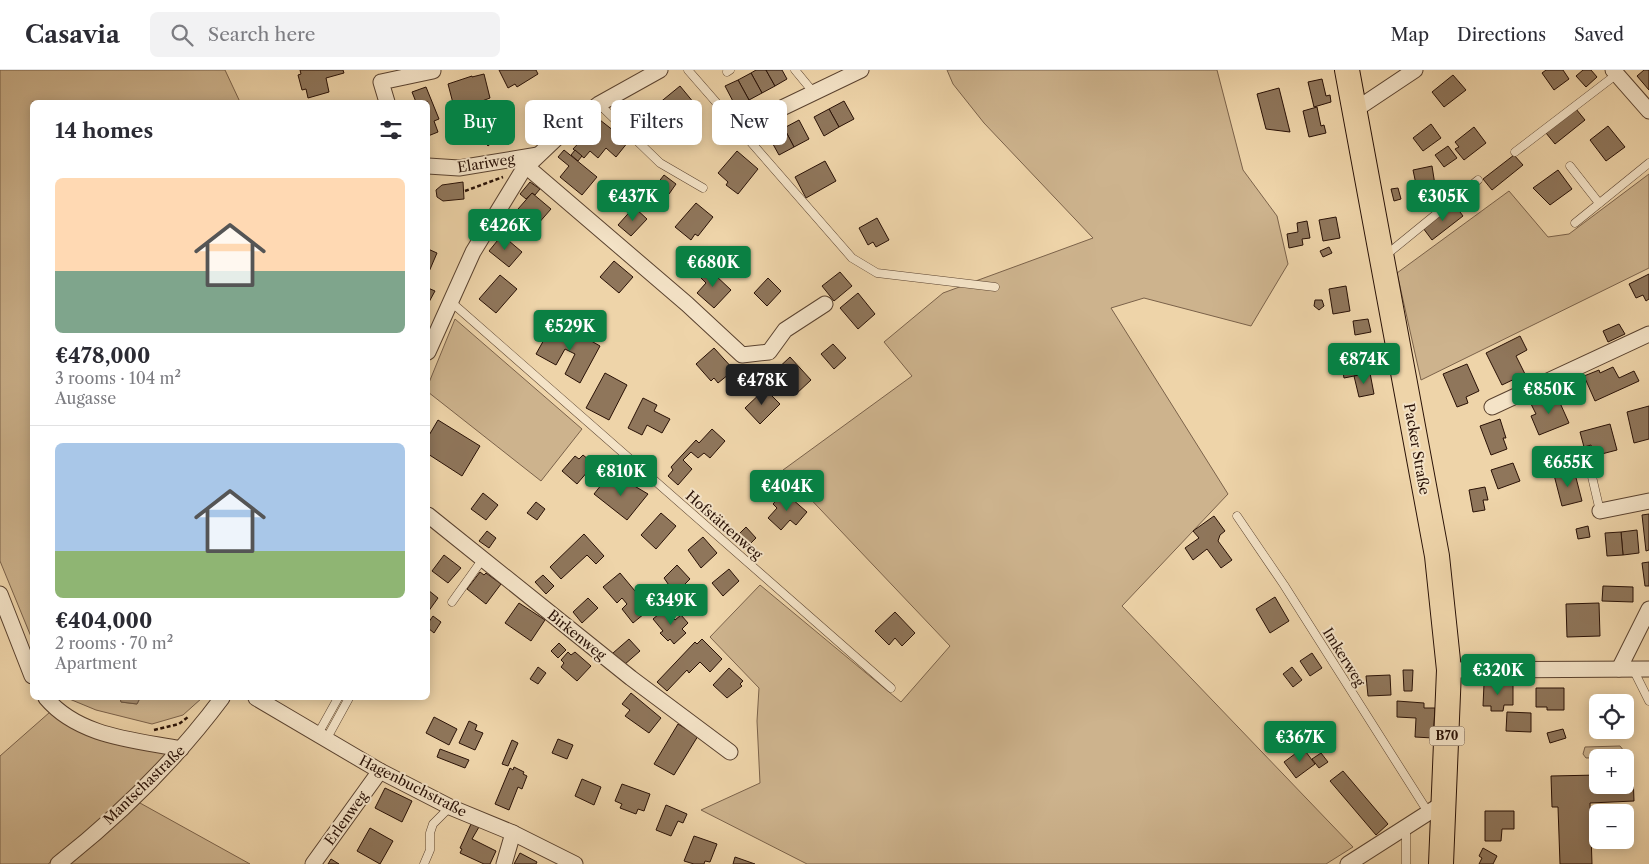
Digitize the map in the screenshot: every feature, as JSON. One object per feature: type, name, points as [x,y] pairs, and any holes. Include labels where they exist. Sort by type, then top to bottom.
[{"type":"main road","name":"Packer Straße","points":[[1347,70],[1437,556],[1449,670],[1436,807]]},
{"type":"main road","name":"B70","points":[[1436,807],[1441,864]]},
{"type":"street","points":[[386,100],[381,82],[433,70]]},
{"type":"street","points":[[601,103],[660,70]]},
{"type":"street","points":[[787,106],[861,70]]},
{"type":"street","points":[[1355,110],[1415,70]]},
{"type":"street","points":[[1615,72],[1649,111]]},
{"type":"street","points":[[430,347],[473,252],[525,168],[549,145]]},
{"type":"street","name":"Elariweg","points":[[430,168],[459,168],[538,154]]},
{"type":"street","points":[[525,168],[687,304],[742,355],[769,352],[785,330],[825,304]]},
{"type":"street","points":[[1492,407],[1649,334]]},
{"type":"street","points":[[1600,511],[1649,501]]},
{"type":"street","name":"Birkenweg","points":[[430,517],[630,678],[730,752]]},
{"type":"street","points":[[0,594],[30,671]]},
{"type":"street","points":[[1626,669],[1649,609]]},
{"type":"street","points":[[1449,670],[1649,669]]},
{"type":"street","points":[[48,700],[65,716],[104,734],[181,750]]},
{"type":"street","name":"Mantschastraße","points":[[58,864],[134,799],[181,750],[220,700]]},
{"type":"street","name":"Hagenbuchstraße","points":[[260,700],[380,771],[450,807],[513,833],[576,864]]},
{"type":"street","name":"Erlenweg","points":[[313,864],[380,771]]},
{"type":"street","points":[[1348,864],[1436,807]]},
{"type":"street","points":[[504,864],[513,833]]},
{"type":"lane","points":[[688,70],[852,258],[864,268],[877,273],[995,287]]},
{"type":"lane","points":[[795,70],[814,93]]},
{"type":"lane","points":[[1515,152],[1615,72]]},
{"type":"lane","points":[[601,106],[660,163],[703,188]]},
{"type":"lane","points":[[1574,223],[1649,163]]},
{"type":"lane","points":[[1570,166],[1599,203]]},
{"type":"lane","points":[[1382,257],[1478,180]]},
{"type":"lane","name":"Hofstättenweg","points":[[450,301],[891,688]]},
{"type":"lane","points":[[1586,451],[1600,511]]},
{"type":"lane","name":"Imkerweg","points":[[1237,516],[1436,807]]},
{"type":"lane","points":[[452,602],[482,560]]},
{"type":"lane","points":[[1626,669],[1649,701]]},
{"type":"lane","points":[[323,736],[337,700]]},
{"type":"lane","points":[[323,736],[348,700]]},
{"type":"lane","points":[[424,864],[430,850],[430,833],[434,824],[450,807]]},
{"type":"lane","points":[[1406,826],[1406,864]]},
{"type":"path","points":[[464,191],[525,168]]},
{"type":"path","points":[[145,729],[153,730],[179,724],[192,714]]},
{"type":"shaded area","points":[[0,70],[225,70],[239,100],[30,100],[30,634],[0,561]]},
{"type":"shaded area","points":[[947,70],[1217,70],[1243,170],[1277,216],[1288,264],[1251,326],[1144,298],[1111,308],[1228,494],[1122,606],[1353,847],[1326,864],[807,864],[701,810],[760,783],[757,721],[759,688],[710,637],[760,585],[901,702],[950,646],[783,470],[912,376],[884,342],[943,293],[1093,238],[984,123],[953,84]]},
{"type":"shaded area","points":[[1649,174],[1649,268],[1421,380],[1397,273],[1509,191],[1548,237],[1569,234]]},
{"type":"shaded area","points":[[455,319],[582,429],[541,481],[430,394],[430,380]]},
{"type":"shaded area","points":[[72,700],[120,700],[121,702],[137,704],[139,700],[200,700],[183,715],[152,724],[96,710]]},
{"type":"shaded area","points":[[120,700],[139,700],[137,704],[121,702]]},
{"type":"shaded area","points":[[50,712],[161,748],[165,755],[155,769],[128,798],[48,864],[0,864],[0,756]]},
{"type":"shaded area","points":[[1620,746],[1622,749],[1589,749],[1589,758],[1586,758],[1583,754],[1585,747]]},
{"type":"shaded area","points":[[140,803],[250,864],[67,864]]},
{"type":"building","points":[[300,70],[343,70],[344,73],[326,78],[329,92],[308,98],[306,89],[302,90],[298,75],[301,74]]},
{"type":"building","points":[[499,70],[536,70],[538,74],[517,87],[515,84],[508,88]]},
{"type":"building","points":[[756,70],[766,70],[775,86],[762,93],[751,73]]},
{"type":"building","points":[[766,70],[782,70],[787,79],[775,86]]},
{"type":"building","points":[[1546,70],[1563,70],[1569,79],[1554,90],[1542,73]]},
{"type":"building","points":[[1583,70],[1591,70],[1597,77],[1586,87],[1576,76]]},
{"type":"building","points":[[1644,70],[1649,70],[1649,90],[1637,76]]},
{"type":"building","points":[[751,73],[762,93],[749,100],[738,80]]},
{"type":"building","points":[[484,74],[490,98],[485,100],[452,100],[448,84]]},
{"type":"building","points":[[1453,75],[1466,90],[1444,107],[1432,92]]},
{"type":"building","points":[[1322,79],[1326,96],[1330,95],[1331,102],[1314,107],[1308,82]]},
{"type":"building","points":[[738,80],[749,100],[732,100],[725,86]]},
{"type":"building","points":[[680,86],[692,100],[663,100]]},
{"type":"building","points":[[426,87],[439,119],[434,121],[438,132],[430,135],[430,100],[415,100],[412,92]]},
{"type":"building","points":[[1279,88],[1290,132],[1266,129],[1257,94]]},
{"type":"building","points":[[844,101],[854,119],[839,127],[829,109]]},
{"type":"building","points":[[1317,107],[1321,126],[1324,125],[1326,133],[1309,137],[1303,111]]},
{"type":"building","points":[[829,109],[839,127],[824,136],[814,117]]},
{"type":"building","points":[[1576,109],[1585,120],[1555,144],[1546,133]]},
{"type":"building","points":[[799,120],[809,139],[794,147],[787,134],[787,126]]},
{"type":"building","points":[[601,121],[611,129],[611,145],[626,145],[616,157],[606,148],[598,158],[590,151],[584,158],[573,149],[577,145],[601,145]]},
{"type":"building","points":[[1431,124],[1441,138],[1423,151],[1413,138]]},
{"type":"building","points":[[1608,126],[1625,147],[1606,161],[1590,140]]},
{"type":"building","points":[[1474,127],[1486,143],[1464,160],[1455,149],[1459,147],[1455,142]]},
{"type":"building","points":[[787,134],[794,147],[779,155],[773,145],[787,145]]},
{"type":"building","points":[[1448,146],[1457,158],[1444,167],[1435,155]]},
{"type":"building","points":[[564,150],[597,177],[582,195],[560,177],[569,166],[558,157]]},
{"type":"building","points":[[575,150],[582,156],[578,161],[571,155]]},
{"type":"building","points":[[737,151],[758,169],[738,194],[726,185],[728,182],[718,173]]},
{"type":"building","points":[[1514,155],[1523,165],[1492,190],[1483,179]]},
{"type":"building","points":[[825,161],[836,181],[806,198],[795,177]]},
{"type":"building","points":[[1432,166],[1435,185],[1417,189],[1413,170]]},
{"type":"building","points":[[1558,170],[1572,189],[1550,205],[1533,188]]},
{"type":"building","points":[[664,175],[676,184],[669,194],[657,184]]},
{"type":"building","points":[[463,182],[464,199],[443,201],[437,197],[436,190],[442,185]]},
{"type":"building","points":[[530,182],[540,189],[535,195],[532,193],[526,199],[520,194]]},
{"type":"building","points":[[1398,188],[1401,199],[1394,201],[1391,189]]},
{"type":"building","points":[[532,193],[551,209],[537,225],[518,209]]},
{"type":"building","points":[[696,203],[713,217],[698,236],[695,234],[691,240],[675,227]]},
{"type":"building","points":[[1454,204],[1463,216],[1432,240],[1423,228]]},
{"type":"building","points":[[634,207],[647,219],[631,236],[618,225]]},
{"type":"building","points":[[1336,217],[1340,238],[1323,241],[1319,220]]},
{"type":"building","points":[[877,218],[889,240],[876,247],[873,242],[868,245],[859,228]]},
{"type":"building","points":[[1307,221],[1310,238],[1302,239],[1303,245],[1289,248],[1287,234],[1298,232],[1297,223]]},
{"type":"building","points":[[502,235],[522,252],[509,267],[489,251]]},
{"type":"building","points":[[1329,247],[1332,253],[1323,257],[1320,251]]},
{"type":"building","points":[[430,250],[437,253],[430,269]]},
{"type":"building","points":[[614,261],[633,277],[619,293],[600,277]]},
{"type":"building","points":[[711,265],[718,271],[714,274],[731,290],[714,308],[697,293],[706,283],[700,277]]},
{"type":"building","points":[[840,272],[852,286],[834,301],[822,286]]},
{"type":"building","points":[[1649,274],[1649,299],[1646,301],[1643,295],[1636,298],[1629,284]]},
{"type":"building","points":[[500,275],[517,289],[496,313],[479,299]]},
{"type":"building","points":[[768,278],[781,291],[767,306],[754,293]]},
{"type":"building","points":[[1346,286],[1350,311],[1333,314],[1329,289]]},
{"type":"building","points":[[430,289],[435,291],[430,300]]},
{"type":"building","points":[[858,293],[875,314],[858,329],[840,308]]},
{"type":"building","points":[[1315,300],[1322,300],[1324,306],[1319,310],[1314,306]]},
{"type":"building","points":[[1368,319],[1371,332],[1355,335],[1353,321]]},
{"type":"building","points":[[1619,324],[1625,334],[1608,342],[1603,331]]},
{"type":"building","points":[[550,329],[567,338],[572,330],[600,346],[580,383],[565,374],[575,354],[565,349],[556,365],[536,354]]},
{"type":"building","points":[[1520,336],[1527,350],[1516,356],[1525,374],[1502,385],[1486,353]]},
{"type":"building","points":[[833,344],[846,358],[834,369],[821,354]]},
{"type":"building","points":[[714,348],[734,370],[718,383],[714,378],[711,381],[696,364]]},
{"type":"building","points":[[1360,352],[1364,374],[1344,378],[1340,356]]},
{"type":"building","points":[[790,357],[811,380],[795,395],[774,372]]},
{"type":"building","points":[[1467,364],[1479,391],[1466,397],[1468,403],[1457,407],[1443,374]]},
{"type":"building","points":[[1613,367],[1619,378],[1634,371],[1639,381],[1595,401],[1584,376],[1599,370],[1600,373]]},
{"type":"building","points":[[605,373],[627,385],[609,420],[586,408]]},
{"type":"building","points":[[1370,373],[1374,394],[1359,397],[1354,376]]},
{"type":"building","points":[[765,389],[780,404],[760,424],[745,408]]},
{"type":"building","points":[[1556,394],[1569,423],[1539,435],[1531,416],[1536,414],[1531,404]]},
{"type":"building","points":[[643,398],[657,405],[654,411],[670,419],[662,433],[647,425],[642,435],[628,428]]},
{"type":"building","points":[[1649,406],[1649,439],[1634,443],[1627,412]]},
{"type":"building","points":[[1500,419],[1506,438],[1503,438],[1507,449],[1491,455],[1480,426]]},
{"type":"building","points":[[438,420],[480,446],[462,476],[430,455],[430,434]]},
{"type":"building","points":[[1610,424],[1617,450],[1594,456],[1591,445],[1584,447],[1580,432]]},
{"type":"building","points":[[712,429],[725,441],[710,458],[704,453],[698,458],[691,452],[683,460],[692,469],[678,485],[668,476],[673,470],[671,467],[696,440],[699,443]]},
{"type":"building","points":[[583,455],[594,464],[577,484],[562,471],[575,456],[579,459]]},
{"type":"building","points":[[1513,463],[1520,481],[1498,489],[1491,470]]},
{"type":"building","points":[[1574,470],[1582,501],[1562,506],[1554,475]]},
{"type":"building","points":[[609,475],[623,486],[626,481],[648,494],[627,520],[594,494]]},
{"type":"building","points":[[1485,487],[1488,500],[1483,500],[1485,510],[1473,512],[1469,490]]},
{"type":"building","points":[[784,492],[807,512],[796,525],[790,520],[781,530],[768,518],[777,508],[773,504]]},
{"type":"building","points":[[483,493],[498,505],[486,520],[471,509]]},
{"type":"building","points":[[536,502],[545,509],[537,520],[527,513]]},
{"type":"building","points":[[661,513],[676,526],[656,549],[641,535]]},
{"type":"building","points":[[1649,514],[1649,550],[1646,551],[1642,515]]},
{"type":"building","points":[[1214,516],[1225,531],[1220,535],[1218,541],[1232,560],[1221,568],[1207,549],[1193,560],[1185,548],[1199,538],[1193,531]]},
{"type":"building","points":[[1588,526],[1590,537],[1578,539],[1576,529]]},
{"type":"building","points":[[746,527],[756,538],[746,548],[736,537]]},
{"type":"building","points":[[1637,530],[1639,553],[1623,555],[1621,532]]},
{"type":"building","points":[[487,531],[496,538],[489,548],[479,541]]},
{"type":"building","points":[[1621,532],[1623,555],[1607,556],[1605,533]]},
{"type":"building","points":[[584,534],[604,556],[596,564],[587,555],[561,579],[550,567]]},
{"type":"building","points":[[703,537],[717,553],[701,568],[688,550]]},
{"type":"building","points":[[444,555],[461,568],[448,583],[432,571]]},
{"type":"building","points":[[1649,562],[1649,586],[1645,586],[1642,563]]},
{"type":"building","points":[[677,565],[690,579],[675,594],[664,578]]},
{"type":"building","points":[[729,569],[739,581],[723,596],[712,583]]},
{"type":"building","points":[[480,572],[484,575],[486,573],[501,584],[486,604],[467,589]]},
{"type":"building","points":[[620,573],[650,609],[633,623],[622,609],[627,604],[622,598],[617,603],[603,587]]},
{"type":"building","points":[[543,575],[554,586],[546,594],[535,582]]},
{"type":"building","points":[[1603,586],[1633,587],[1633,602],[1602,601]]},
{"type":"building","points":[[430,592],[438,598],[430,609]]},
{"type":"building","points":[[1275,597],[1289,621],[1270,633],[1256,609]]},
{"type":"building","points":[[588,598],[598,608],[582,623],[573,612]]},
{"type":"building","points":[[519,603],[545,620],[531,641],[505,623]]},
{"type":"building","points":[[1599,603],[1600,636],[1567,637],[1566,604]]},
{"type":"building","points":[[665,609],[675,620],[681,615],[688,623],[682,629],[686,633],[674,644],[660,633],[663,631],[653,619]]},
{"type":"building","points":[[895,612],[915,633],[902,646],[895,638],[889,645],[875,631]]},
{"type":"building","points":[[433,616],[441,622],[434,633],[430,630],[430,620]]},
{"type":"building","points":[[629,639],[640,651],[624,665],[613,653]]},
{"type":"building","points":[[702,639],[722,659],[710,672],[700,662],[689,673],[687,670],[667,691],[657,682],[695,642],[697,644]]},
{"type":"building","points":[[559,643],[566,650],[558,658],[551,651]]},
{"type":"building","points":[[568,652],[571,655],[575,652],[591,666],[577,681],[561,667],[564,663],[561,660]]},
{"type":"building","points":[[1312,653],[1322,668],[1310,676],[1300,661]]},
{"type":"building","points":[[538,667],[546,673],[538,684],[530,679]]},
{"type":"building","points":[[1292,667],[1302,680],[1293,687],[1283,674]]},
{"type":"building","points":[[729,668],[743,681],[740,684],[742,686],[727,698],[713,685]]},
{"type":"building","points":[[1403,670],[1413,670],[1412,691],[1404,691]]},
{"type":"building","points":[[1390,675],[1391,695],[1368,696],[1366,676]]},
{"type":"building","points":[[1484,684],[1513,685],[1513,705],[1504,705],[1503,711],[1491,711],[1491,706],[1483,706]]},
{"type":"building","points":[[1536,688],[1564,688],[1564,710],[1547,710],[1547,707],[1536,707]]},
{"type":"building","points":[[631,693],[661,718],[649,733],[625,716],[630,710],[622,704]]},
{"type":"building","points":[[1397,701],[1424,703],[1424,708],[1435,708],[1433,738],[1415,737],[1416,718],[1397,717]]},
{"type":"building","points":[[1507,712],[1531,713],[1531,732],[1506,731]]},
{"type":"building","points":[[434,717],[457,729],[449,745],[426,733]]},
{"type":"building","points":[[469,721],[477,725],[475,730],[483,733],[475,750],[459,743]]},
{"type":"building","points":[[678,724],[698,736],[674,775],[654,764]]},
{"type":"building","points":[[1563,729],[1566,738],[1550,743],[1547,733]]},
{"type":"building","points":[[558,739],[573,745],[567,759],[552,753]]},
{"type":"building","points":[[512,740],[518,743],[508,766],[502,764]]},
{"type":"building","points":[[1303,748],[1315,764],[1296,778],[1284,762]]},
{"type":"building","points":[[440,749],[469,760],[465,768],[437,757]]},
{"type":"building","points":[[1321,753],[1328,762],[1319,768],[1312,759]]},
{"type":"building","points":[[514,767],[524,772],[523,774],[527,776],[522,789],[518,787],[509,810],[495,804],[510,768],[513,770]]},
{"type":"building","points":[[1343,771],[1388,824],[1376,835],[1330,781]]},
{"type":"building","points":[[1589,775],[1589,794],[1634,794],[1634,801],[1589,804],[1589,849],[1592,849],[1592,864],[1560,864],[1558,807],[1552,807],[1551,776]]},
{"type":"building","points":[[582,779],[601,787],[594,805],[575,796]]},
{"type":"building","points":[[622,784],[650,794],[644,811],[638,809],[636,814],[620,808],[622,804],[615,801]]},
{"type":"building","points":[[385,788],[412,801],[402,822],[375,808]]},
{"type":"building","points":[[666,805],[687,814],[683,823],[678,821],[671,836],[656,830]]},
{"type":"building","points":[[1485,811],[1514,811],[1514,829],[1502,829],[1501,841],[1485,841]]},
{"type":"building","points":[[471,824],[479,827],[472,839],[496,851],[490,864],[484,864],[460,853],[462,849],[460,848]]},
{"type":"building","points":[[370,828],[393,841],[380,864],[357,851]]},
{"type":"building","points":[[694,836],[717,844],[710,862],[705,861],[704,864],[694,864],[684,861]]},
{"type":"building","points":[[1483,848],[1497,856],[1493,864],[1479,864],[1482,858],[1479,856]]},
{"type":"building","points":[[520,853],[537,862],[536,864],[514,864]]},
{"type":"building","points":[[735,857],[755,864],[733,864]]},
{"type":"building","points":[[331,859],[339,864],[328,864]]}]
